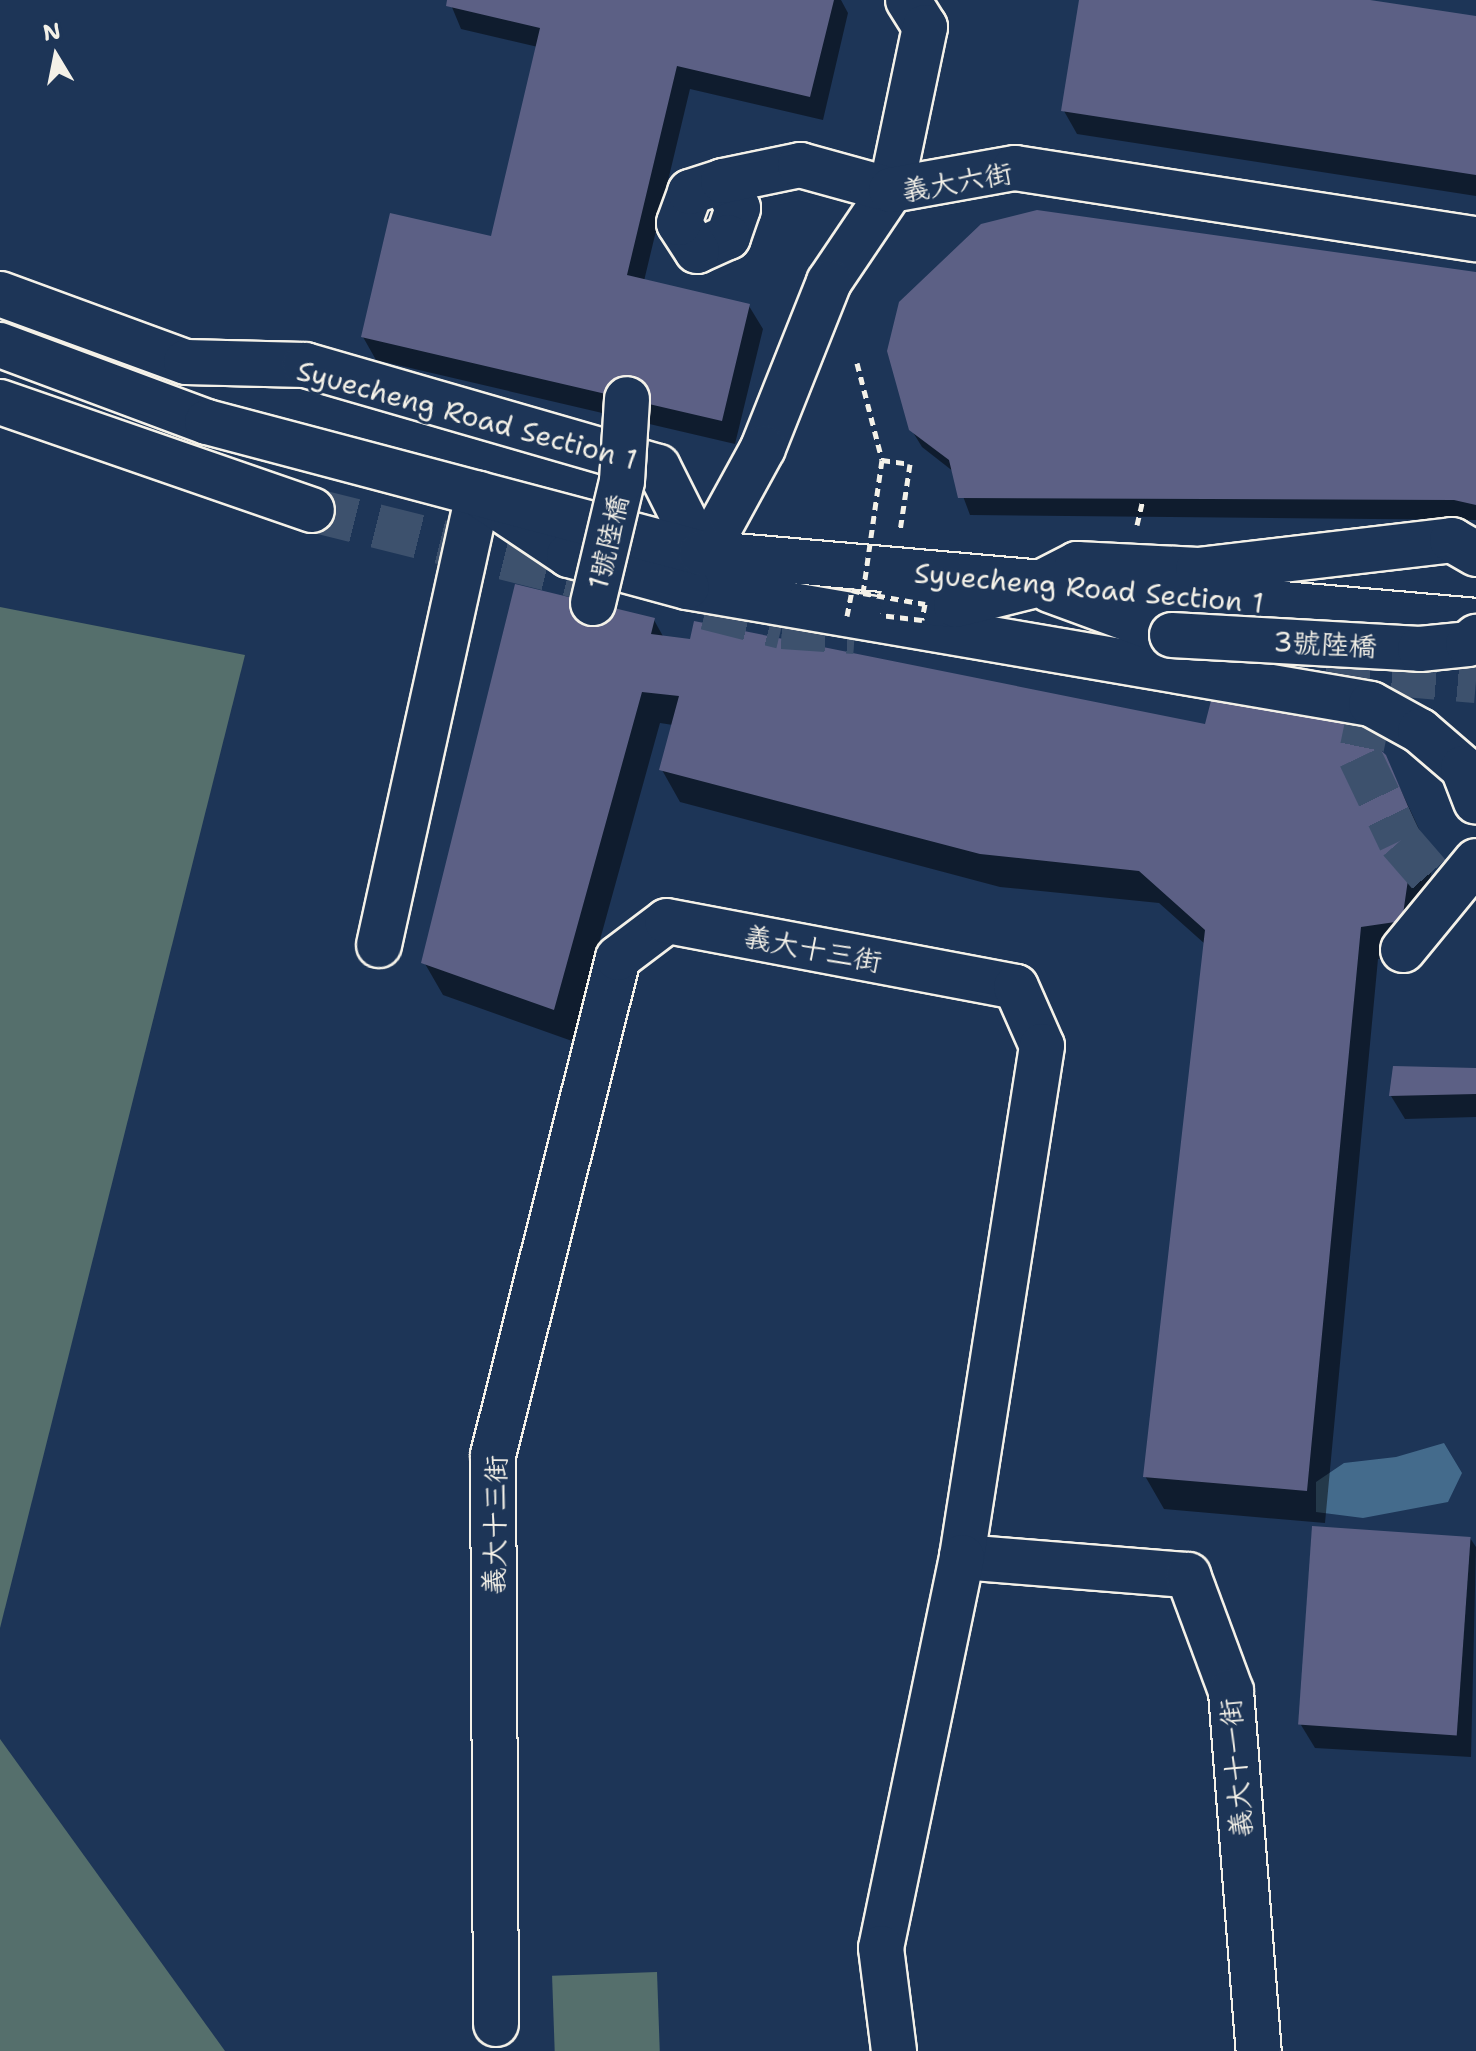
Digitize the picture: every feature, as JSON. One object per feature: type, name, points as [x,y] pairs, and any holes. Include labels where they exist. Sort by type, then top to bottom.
[{"type":"street","points":[[723,181],[800,165],[891,190],[923,9]]},
{"type":"street","name":"義大六街","points":[[694,570],[763,448],[829,282],[891,190],[1015,168],[1476,239]]},
{"type":"street","name":"Syuecheng Road Section 1","points":[[0,294],[186,362],[305,365],[658,467],[694,570]]},
{"type":"street","name":"Syuecheng Road Section 1","points":[[0,345],[207,422],[478,494],[694,570],[1036,585],[1184,601],[1476,621]]},
{"type":"street","name":"1號陸橋","points":[[103,383],[275,388],[622,481]]},
{"type":"street","name":"1號陸橋","points":[[593,603],[622,481],[627,399]]},
{"type":"street","points":[[0,402],[312,510]]},
{"type":"street","points":[[379,945],[478,494]]},
{"type":"street","points":[[1036,585],[1077,564],[1151,566],[1184,601],[1452,540],[1476,554]]},
{"type":"street","points":[[694,570],[863,608],[1371,704],[1420,731],[1463,768],[1476,802]]},
{"type":"street","name":"3號陸橋","points":[[1184,601],[1420,649],[1468,644],[1476,637]]},
{"type":"street","points":[[1403,950],[1476,861]]},
{"type":"street","name":"義大十三街","points":[[496,2024],[493,1455],[618,958],[667,921],[1016,987],[1042,1046],[962,1557],[881,1948],[894,2051]]},
{"type":"street","name":"義大十一街","points":[[962,1557],[1188,1575],[1231,1691],[1259,2051]]},
{"type":"path","points":[[857,363],[882,460],[863,608]]},
{"type":"path","points":[[882,460],[910,464],[900,534]]},
{"type":"path","points":[[925,604],[922,620],[863,608],[925,604]]},
{"type":"green space","points":[[0,607],[245,655],[0,1628]]},
{"type":"green space","points":[[0,1739],[225,2051],[0,2051]]},
{"type":"green space","points":[[657,1972],[660,2051],[555,2051],[552,1976]]},
{"type":"water","points":[[1444,1443],[1462,1473],[1448,1502],[1363,1518],[1316,1512],[1316,1482],[1344,1463],[1396,1457]]},
{"type":"building","points":[[447,0],[834,0],[810,97],[677,66],[627,275],[750,304],[722,421],[361,337],[390,213],[491,236],[540,28],[446,6]]},
{"type":"building","points":[[1079,0],[1370,0],[1476,16],[1476,175],[1061,111]]},
{"type":"building","points":[[1037,210],[1476,272],[1476,505],[1454,500],[958,498],[949,460],[909,430],[887,351],[899,302],[981,224]]},
{"type":"building","points":[[515,584],[655,618],[651,634],[690,639],[694,621],[1205,724],[1213,693],[1342,714],[1386,755],[1416,825],[1402,921],[1361,927],[1307,1491],[1143,1477],[1205,930],[1139,871],[980,854],[659,770],[679,696],[642,692],[554,1010],[421,963]]},
{"type":"building","points":[[1393,1066],[1476,1068],[1476,1094],[1389,1096]]},
{"type":"building","points":[[1312,1526],[1471,1537],[1457,1736],[1298,1725]]},
{"type":"tunnel","points":[[312,510],[608,584]]},
{"type":"tunnel","points":[[706,608],[782,627],[855,632]]},
{"type":"tunnel","points":[[1195,657],[1476,681]]},
{"type":"tunnel","points":[[1371,704],[1360,757],[1400,841],[1447,895]]}]
